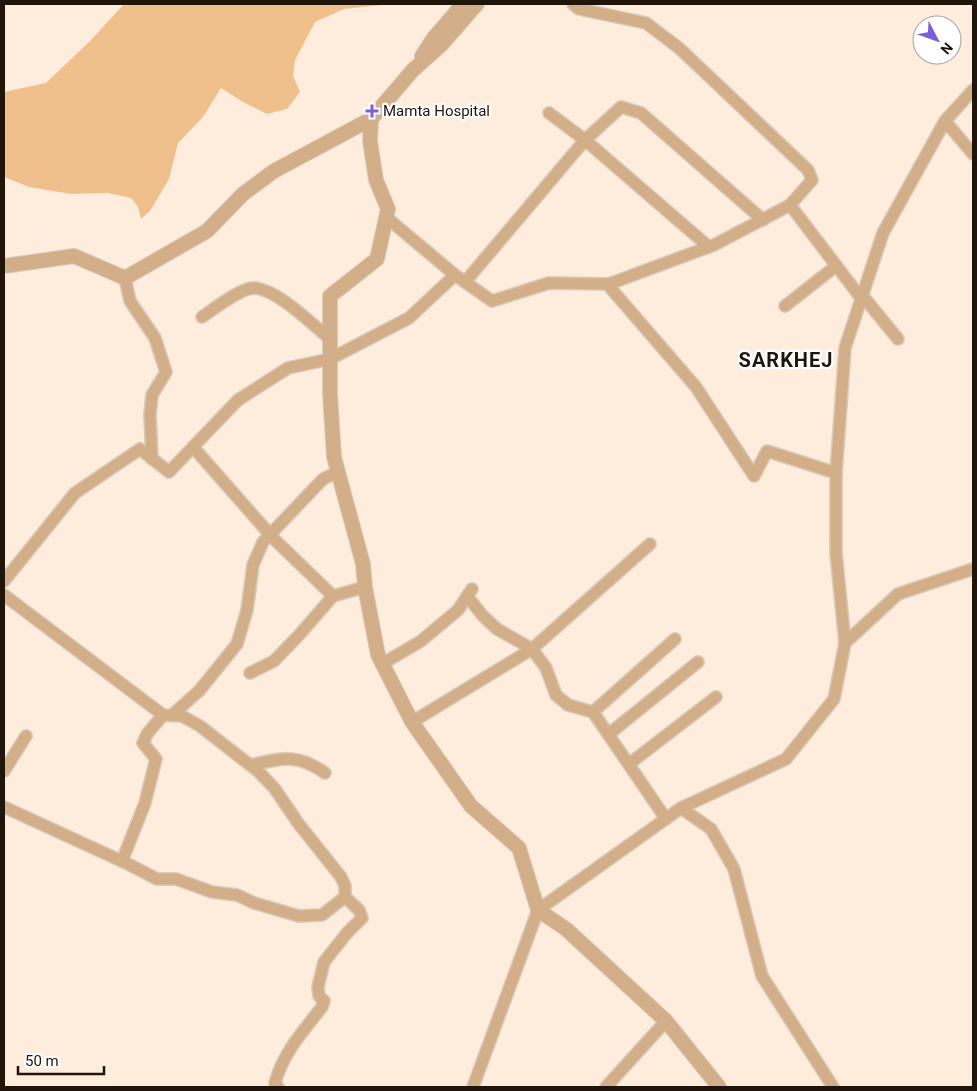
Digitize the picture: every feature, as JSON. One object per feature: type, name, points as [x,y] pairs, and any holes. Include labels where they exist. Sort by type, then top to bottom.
[{"type":"street","points":[[413,70],[433,38],[463,4]]},
{"type":"street","points":[[125,278],[207,231],[244,194],[274,171],[370,119],[413,70],[442,44],[477,4]]},
{"type":"street","points":[[386,217],[455,275],[492,302],[550,283],[607,284],[708,247],[790,205],[812,180],[808,170],[678,48],[646,23],[579,9],[573,4]]},
{"type":"street","points":[[473,1087],[538,910],[681,808],[786,759],[834,698],[845,643],[836,553],[836,473],[845,348],[883,233],[945,121],[973,90]]},
{"type":"street","points":[[465,282],[585,140],[621,107],[642,113],[762,220]]},
{"type":"street","points":[[549,113],[585,140],[708,247]]},
{"type":"street","points":[[370,119],[370,141],[376,180],[388,209],[377,259],[330,296],[330,358],[334,457],[363,564],[365,587],[378,655],[412,722],[471,806],[519,848],[538,910],[566,929],[666,1021],[719,1087]]},
{"type":"street","points":[[945,121],[973,154]]},
{"type":"street","points":[[790,205],[836,266],[898,339]]},
{"type":"street","points":[[4,266],[74,256],[125,278]]},
{"type":"street","points":[[785,306],[836,266]]},
{"type":"street","points":[[4,581],[76,494],[140,449],[169,472],[238,400],[288,368],[330,358],[409,318],[455,275]]},
{"type":"street","points":[[125,278],[130,301],[155,338],[166,372],[152,395],[150,415],[152,459]]},
{"type":"street","points":[[607,284],[696,387],[754,476],[767,451],[836,473]]},
{"type":"street","points":[[202,316],[251,288],[265,291],[284,301],[330,339]]},
{"type":"street","points":[[193,447],[270,534],[334,596]]},
{"type":"street","points":[[122,861],[142,811],[156,760],[143,743],[147,734],[199,691],[237,644],[247,610],[253,565],[263,542],[323,479],[338,472]]},
{"type":"street","points":[[412,722],[532,649],[650,544]]},
{"type":"street","points":[[845,643],[898,594],[973,569]]},
{"type":"street","points":[[250,672],[274,660],[334,596],[365,587]]},
{"type":"street","points":[[382,664],[421,641],[458,610],[470,593],[483,616],[497,629],[532,649],[546,668],[556,695],[568,705],[594,712],[666,819]]},
{"type":"street","points":[[4,595],[168,715],[182,716],[200,726],[251,765],[275,789],[298,823],[341,877],[345,886],[345,897],[359,910],[362,918],[347,933],[324,962],[318,987],[319,996],[324,1001],[322,1007],[296,1039],[275,1083],[278,1087]]},
{"type":"street","points":[[594,712],[675,639]]},
{"type":"street","points":[[608,734],[698,662]]},
{"type":"street","points":[[629,764],[716,697]]},
{"type":"street","points":[[4,771],[26,736]]},
{"type":"street","points":[[251,765],[291,759],[305,761],[325,773]]},
{"type":"street","points":[[4,807],[158,879],[176,879],[212,892],[237,895],[254,903],[299,916],[322,915],[345,897]]},
{"type":"street","points":[[681,808],[711,829],[734,869],[762,976],[833,1087]]},
{"type":"street","points":[[606,1087],[666,1021]]},
{"type":"shaded area","points":[[124,4],[391,4],[344,9],[315,22],[295,60],[293,76],[300,92],[287,109],[267,114],[221,88],[203,117],[178,143],[169,179],[150,211],[141,219],[138,207],[131,198],[108,193],[71,194],[29,187],[4,177],[4,92],[46,83],[91,40]]},
{"type":"place","name":"Mamta Hospital","points":[[372,111]]},
{"type":"district","name":"SARKHEJ","points":[[786,360]]}]
